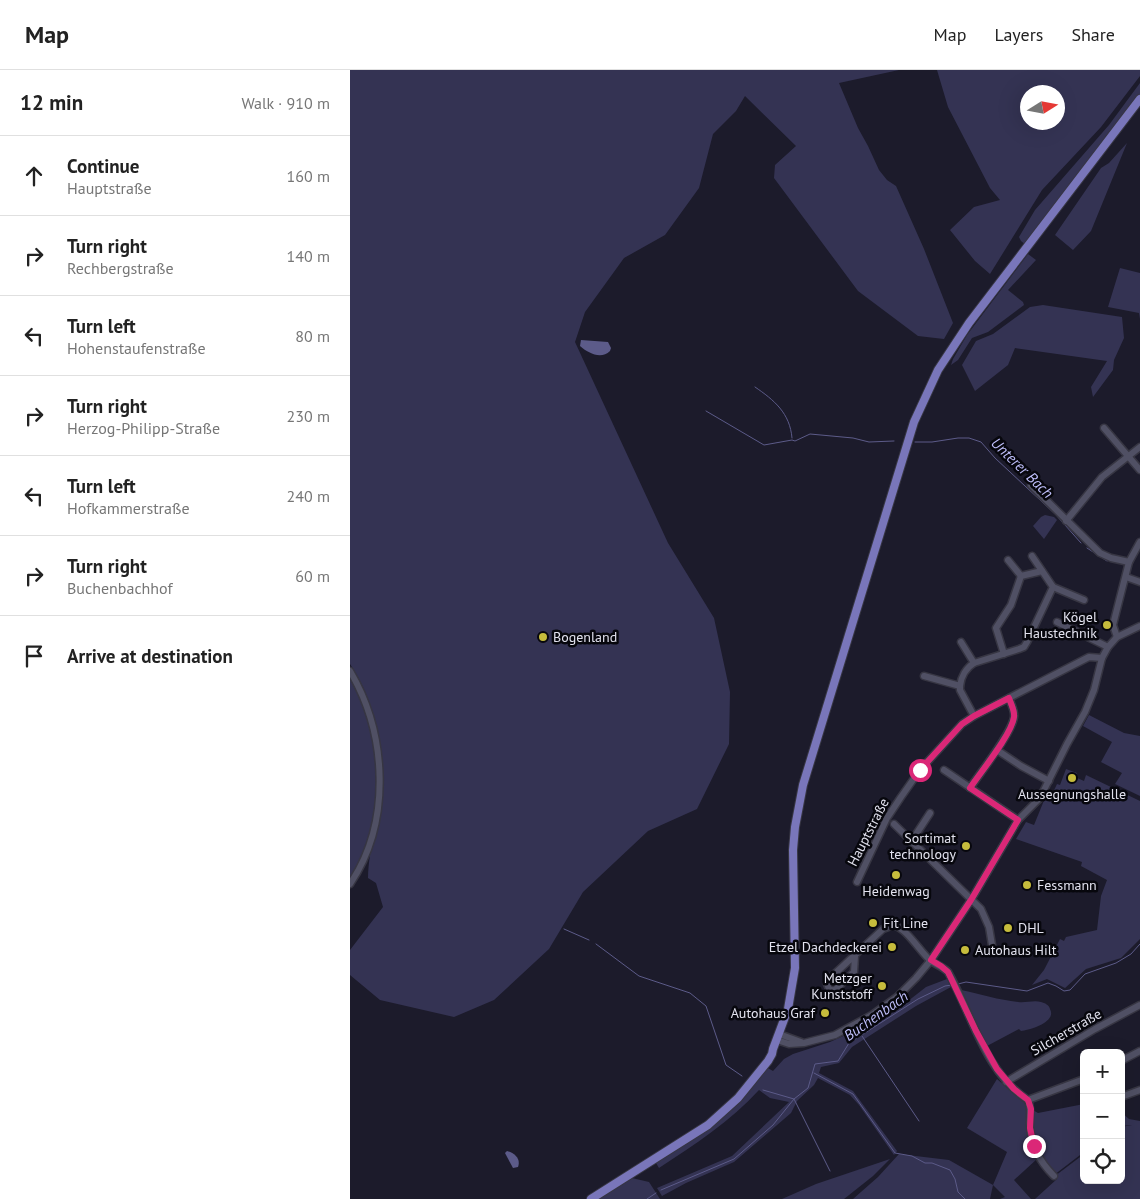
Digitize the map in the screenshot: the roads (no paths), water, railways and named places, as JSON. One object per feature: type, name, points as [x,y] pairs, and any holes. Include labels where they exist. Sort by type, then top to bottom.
[{"type":"main road","points":[[590,1199],[708,1125],[738,1098],[764,1065],[766,1056],[778,1037],[788,1009],[795,968],[792,872],[795,827],[803,785],[914,422],[938,370],[969,323],[1140,99]]},
{"type":"street","points":[[1104,428],[1140,470]]},
{"type":"street","points":[[1066,521],[1102,477],[1127,456],[1134,454],[1140,448]]},
{"type":"street","points":[[1031,485],[1100,553],[1111,558],[1129,562]]},
{"type":"street","points":[[1117,637],[1113,624],[1129,562],[1140,542]]},
{"type":"street","points":[[1032,556],[1053,587],[1084,600]]},
{"type":"street","points":[[1008,560],[1021,576]]},
{"type":"street","points":[[1021,576],[1042,571]]},
{"type":"street","points":[[1004,654],[996,628],[1011,605],[1021,576]]},
{"type":"street","points":[[1126,577],[1140,582]]},
{"type":"street","points":[[974,716],[960,690],[961,680],[969,666],[1024,647],[1053,587]]},
{"type":"street","points":[[1057,622],[1108,647]]},
{"type":"street","points":[[778,1037],[804,1043],[835,1035],[872,1015],[896,997],[916,978],[931,960],[971,900],[1018,820],[1040,798],[1085,712],[1094,690],[1102,658],[1108,647],[1117,637],[1139,629]]},
{"type":"street","points":[[961,642],[974,663]]},
{"type":"street","name":"Hauptstraße","points":[[857,882],[887,818],[901,796],[920,770],[962,724],[974,716],[1090,657],[1102,658]]},
{"type":"street","points":[[350,671],[361,691],[371,721],[376,744],[379,786],[377,815],[371,840],[363,863],[350,884]]},
{"type":"street","points":[[924,676],[960,686]]},
{"type":"street","points":[[970,788],[997,750],[1011,726],[1014,717],[1009,698]]},
{"type":"street","points":[[997,750],[1049,781]]},
{"type":"street","points":[[944,770],[1018,820]]},
{"type":"street","points":[[912,842],[930,813]]},
{"type":"street","points":[[894,824],[981,909],[989,927],[992,945]]},
{"type":"street","points":[[855,956],[854,972],[834,992],[829,989],[827,984],[830,979],[883,929],[893,925],[902,929],[931,960],[941,966],[952,979],[976,1031],[997,1069],[1006,1082],[1028,1100],[1031,1109],[1030,1128],[1034,1146],[1040,1161],[1054,1176]]},
{"type":"street","name":"Silcherstraße","points":[[1006,1082],[1095,1029],[1140,1005]]},
{"type":"street","points":[[1125,1059],[1140,1051]]},
{"type":"street","points":[[1028,1100],[1080,1080]]},
{"type":"street","points":[[1125,1096],[1140,1090]]},
{"type":"water","points":[[581,340],[608,342],[611,348],[606,354],[595,354],[580,346]]},
{"type":"water","points":[[507,1151],[517,1157],[519,1161],[518,1167],[513,1168],[505,1153]]},
{"type":"waterway","points":[[755,387],[780,408],[788,421],[792,438]]},
{"type":"waterway","name":"Unterer Bach","points":[[706,411],[764,445],[795,441],[810,434],[853,438],[869,442],[894,441]]},
{"type":"waterway","name":"Unterer Bach","points":[[915,442],[932,442],[958,438],[969,438],[981,442],[995,458],[1054,513]]},
{"type":"waterway","name":"Unterer Bach","points":[[1057,516],[1081,543]]},
{"type":"waterway","name":"Unterer Bach","points":[[1087,548],[1107,561]]},
{"type":"waterway","points":[[564,929],[589,940]]},
{"type":"waterway","points":[[596,944],[639,976],[690,993],[706,1006],[726,1065],[742,1076]]},
{"type":"waterway","name":"Buchenbach","points":[[958,984],[966,982],[1027,991],[1048,983],[1064,991],[1070,990],[1085,974],[1116,963],[1131,954],[1140,944]]},
{"type":"waterway","name":"Buchenbach","points":[[661,1190],[734,1159],[773,1125],[794,1099],[808,1088],[815,1064],[838,1061],[849,1043],[918,999],[945,986],[952,985]]},
{"type":"waterway","points":[[862,1036],[919,1121]]},
{"type":"waterway","points":[[814,1073],[853,1094],[895,1153],[912,1156],[925,1163],[932,1163],[950,1170],[955,1179],[958,1192],[965,1199]]},
{"type":"waterway","points":[[763,1090],[794,1099],[830,1171]]},
{"type":"waterway","name":"Buchenbach","points":[[647,1199],[656,1193]]},
{"type":"place","name":"Kögel Haustechnik","points":[[1107,625]]},
{"type":"place","name":"Bogenland","points":[[543,637]]},
{"type":"place","name":"Aussegnungshalle","points":[[1072,778]]},
{"type":"place","name":"Sortimat technology","points":[[966,846]]},
{"type":"place","name":"Heidenwag","points":[[896,875]]},
{"type":"place","name":"Fessmann","points":[[1027,885]]},
{"type":"place","name":"Fit Line","points":[[873,923]]},
{"type":"place","name":"DHL","points":[[1008,928]]},
{"type":"place","name":"Etzel Dachdeckerei","points":[[892,947]]},
{"type":"place","name":"Autohaus Hilt","points":[[965,950]]},
{"type":"place","name":"Metzger Kunststoff","points":[[882,986]]},
{"type":"place","name":"Autohaus Graf","points":[[825,1013]]}]
